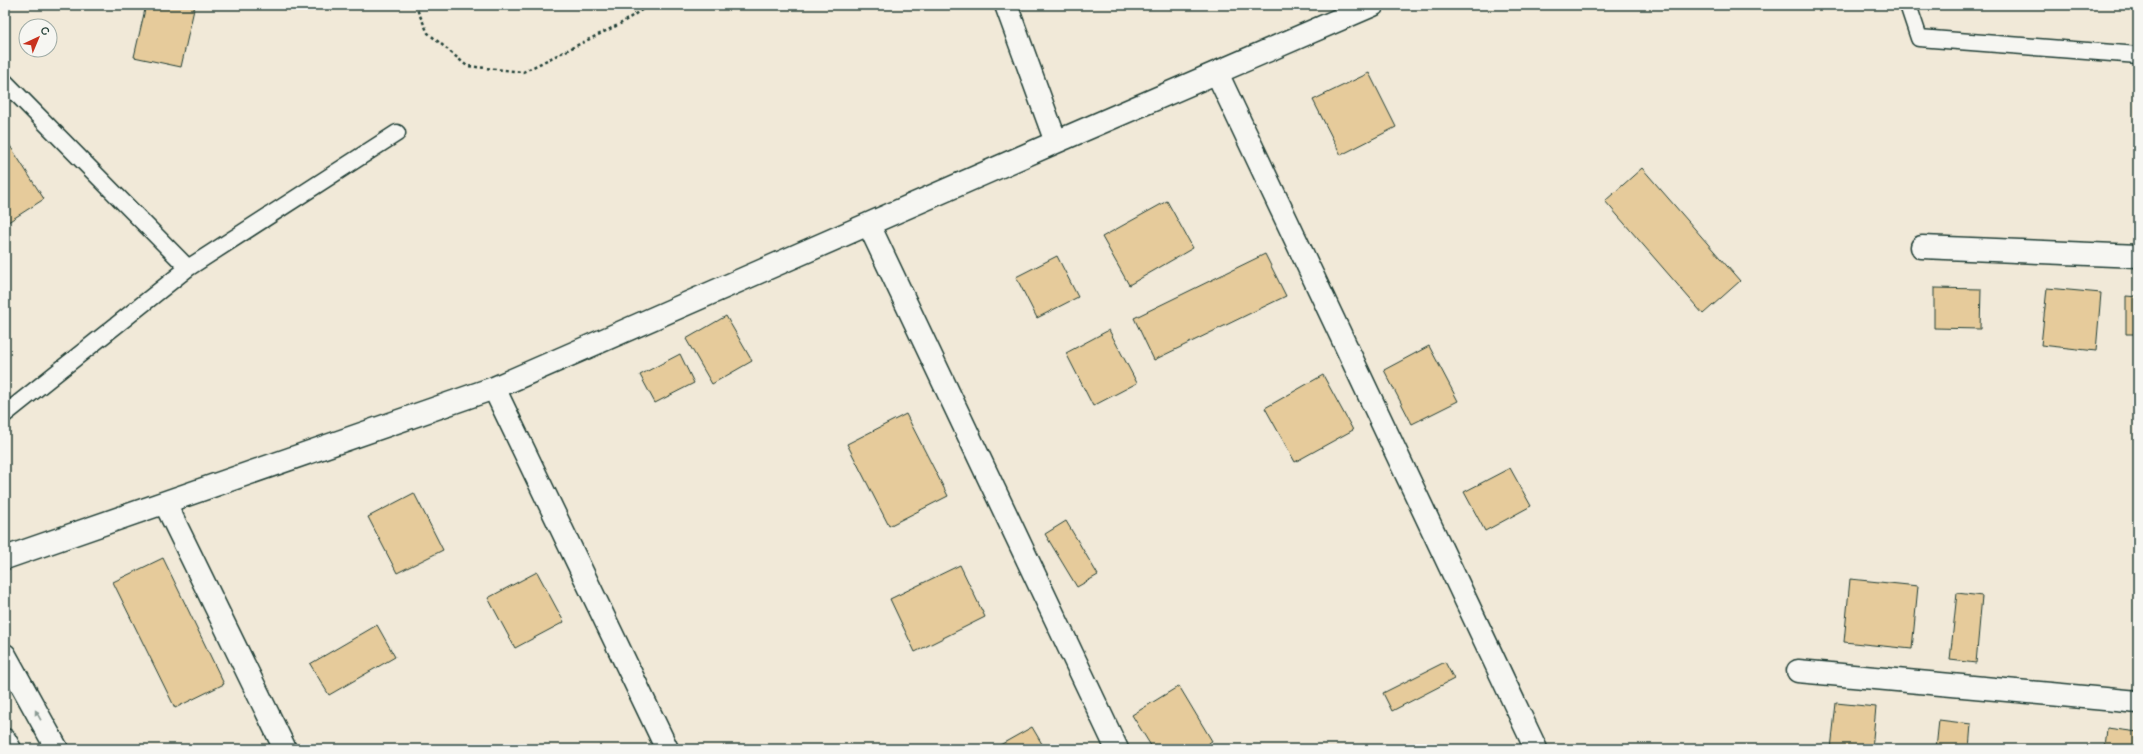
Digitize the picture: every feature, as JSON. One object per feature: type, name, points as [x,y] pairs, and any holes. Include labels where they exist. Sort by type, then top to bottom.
[{"type":"street","points":[[1006,5],[1056,142]]},
{"type":"street","points":[[5,558],[494,388],[1373,5]]},
{"type":"street","points":[[1217,73],[1536,749]]},
{"type":"street","points":[[869,225],[1117,749]]},
{"type":"street","points":[[1922,247],[2138,256]]},
{"type":"street","points":[[494,388],[667,749]]},
{"type":"street","points":[[165,503],[286,749]]},
{"type":"street","points":[[5,656],[57,749]]},
{"type":"street","points":[[1798,671],[2138,702]]},
{"type":"street","points":[[5,740],[10,749]]},
{"type":"lane","points":[[1908,5],[1919,38],[2138,55]]},
{"type":"lane","points":[[5,82],[188,268]]},
{"type":"lane","points":[[5,414],[188,268],[396,133]]},
{"type":"path","points":[[415,5],[428,33],[467,66],[523,72],[620,24],[649,5]]},
{"type":"building","points":[[146,5],[195,5],[181,67],[134,57]]},
{"type":"building","points":[[1369,73],[1396,127],[1341,155],[1313,100]]},
{"type":"building","points":[[5,138],[44,199],[5,224]]},
{"type":"building","points":[[1642,168],[1740,281],[1703,314],[1605,201]]},
{"type":"building","points":[[1167,201],[1193,248],[1129,285],[1102,237]]},
{"type":"building","points":[[1265,254],[1286,296],[1154,360],[1134,318]]},
{"type":"building","points":[[1057,256],[1078,297],[1037,318],[1016,277]]},
{"type":"building","points":[[1934,288],[1981,289],[1980,329],[1934,328]]},
{"type":"building","points":[[2047,288],[2101,293],[2096,351],[2041,345]]},
{"type":"building","points":[[2126,296],[2138,297],[2138,334],[2126,334]]},
{"type":"building","points":[[726,316],[752,361],[712,384],[686,339]]},
{"type":"building","points":[[1109,330],[1137,383],[1093,406],[1066,353]]},
{"type":"building","points":[[1429,346],[1458,401],[1412,424],[1384,370]]},
{"type":"building","points":[[680,354],[694,383],[655,403],[640,375]]},
{"type":"building","points":[[1323,375],[1353,430],[1295,462],[1265,408]]},
{"type":"building","points":[[906,414],[948,496],[889,526],[847,444]]},
{"type":"building","points":[[1510,468],[1531,506],[1485,531],[1464,492]]},
{"type":"building","points":[[414,493],[443,550],[397,573],[368,517]]},
{"type":"building","points":[[1066,521],[1098,575],[1077,587],[1045,534]]},
{"type":"building","points":[[163,558],[224,684],[175,708],[113,582]]},
{"type":"building","points":[[960,565],[985,617],[915,652],[890,599]]},
{"type":"building","points":[[537,572],[564,622],[515,648],[488,598]]},
{"type":"building","points":[[1850,579],[1918,586],[1912,649],[1844,642]]},
{"type":"building","points":[[1957,593],[1982,596],[1976,663],[1950,660]]},
{"type":"building","points":[[377,625],[395,657],[329,695],[310,664]]},
{"type":"building","points":[[1445,662],[1454,679],[1392,711],[1383,693]]},
{"type":"building","points":[[1179,686],[1212,741],[1199,749],[1153,749],[1132,715]]},
{"type":"building","points":[[1836,703],[1876,707],[1872,749],[1831,749]]},
{"type":"building","points":[[1939,720],[1971,724],[1969,749],[1936,749]]},
{"type":"building","points":[[1032,727],[1045,749],[993,749]]},
{"type":"building","points":[[2107,728],[2138,732],[2138,749],[2105,749]]}]
